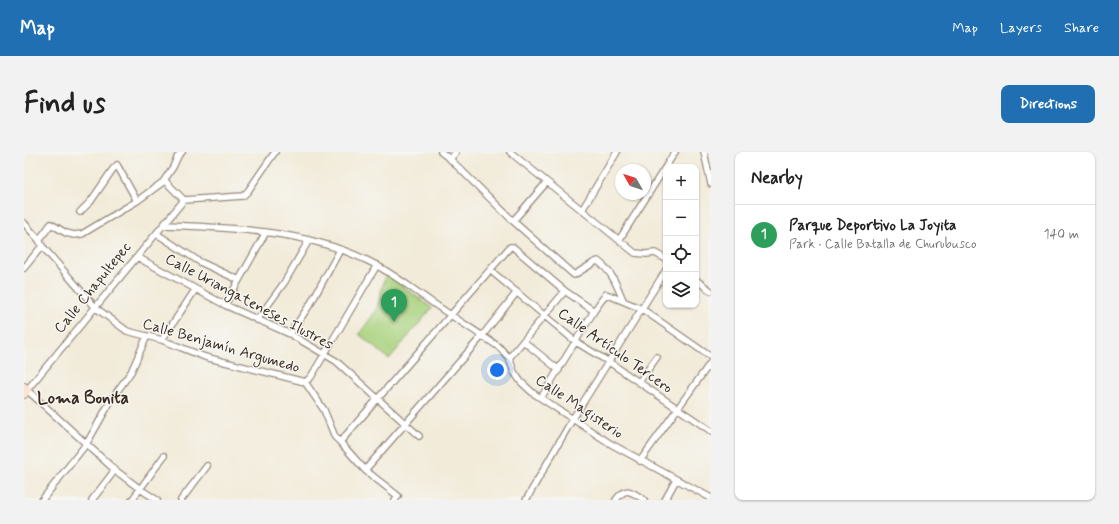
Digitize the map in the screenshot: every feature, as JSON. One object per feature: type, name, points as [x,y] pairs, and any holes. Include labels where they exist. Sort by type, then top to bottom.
[{"type":"street","points":[[24,268],[51,224],[66,233],[74,235],[82,234],[137,201],[163,182],[178,156],[182,152]]},
{"type":"street","points":[[163,182],[166,182],[184,200],[243,196],[275,152]]},
{"type":"street","points":[[441,152],[513,221],[574,275],[598,261],[614,276],[623,300]]},
{"type":"street","points":[[450,159],[456,152]]},
{"type":"street","points":[[510,152],[635,253],[655,253],[663,257]]},
{"type":"street","points":[[582,210],[617,152]]},
{"type":"street","points":[[619,240],[674,152]]},
{"type":"street","points":[[704,152],[711,184]]},
{"type":"street","points":[[80,212],[91,201],[113,169],[117,166],[137,201]]},
{"type":"street","points":[[513,221],[547,182]]},
{"type":"street","name":"Calle Chapultepec","points":[[25,390],[96,308],[184,200]]},
{"type":"street","name":"Calle Benjamín Argumedo","points":[[24,223],[96,308],[126,331],[162,340],[205,357],[305,382],[324,410],[335,437],[364,470],[397,498]]},
{"type":"street","name":"Calle Magisterio","points":[[164,225],[214,227],[266,232],[309,240],[340,250],[377,265],[499,347],[509,358],[514,372],[521,382],[572,420],[640,461],[709,499]]},
{"type":"street","points":[[225,305],[266,232]]},
{"type":"street","points":[[157,234],[200,262],[239,280]]},
{"type":"street","points":[[257,320],[284,283],[309,240]]},
{"type":"street","points":[[340,442],[511,246],[564,291],[594,311]]},
{"type":"street","points":[[290,334],[311,303],[340,250]]},
{"type":"street","name":"Calle Uriangateneses Ilustres","points":[[137,257],[195,290],[290,334],[324,354],[336,362],[419,436]]},
{"type":"street","points":[[305,382],[311,377],[377,265]]},
{"type":"street","name":"Calle Artículo Tercero","points":[[490,270],[576,342],[609,362],[711,431]]},
{"type":"street","points":[[526,500],[572,420],[665,272]]},
{"type":"street","points":[[699,282],[711,291]]},
{"type":"street","points":[[162,340],[195,290]]},
{"type":"street","points":[[509,358],[564,291]]},
{"type":"street","points":[[364,470],[482,336],[517,292]]},
{"type":"street","points":[[541,398],[606,294],[642,309],[711,357]]},
{"type":"street","points":[[42,500],[87,443],[113,396],[131,372],[147,336]]},
{"type":"street","points":[[523,341],[559,370]]},
{"type":"street","points":[[639,382],[657,357]]},
{"type":"street","points":[[640,461],[711,362]]},
{"type":"street","points":[[25,390],[116,470],[157,500]]},
{"type":"street","points":[[132,500],[164,456]]},
{"type":"street","points":[[181,500],[207,466]]},
{"type":"street","points":[[92,500],[116,470]]},
{"type":"street","points":[[665,500],[676,480]]},
{"type":"street","points":[[616,500],[620,494],[628,490],[644,500]]},
{"type":"green space","points":[[386,274],[432,308],[389,359],[359,334],[376,311]]},
{"type":"place","name":"Parque Deportivo La Joyita","points":[[394,322]]},
{"type":"district","name":"Loma Bonita","points":[[83,398]]}]
